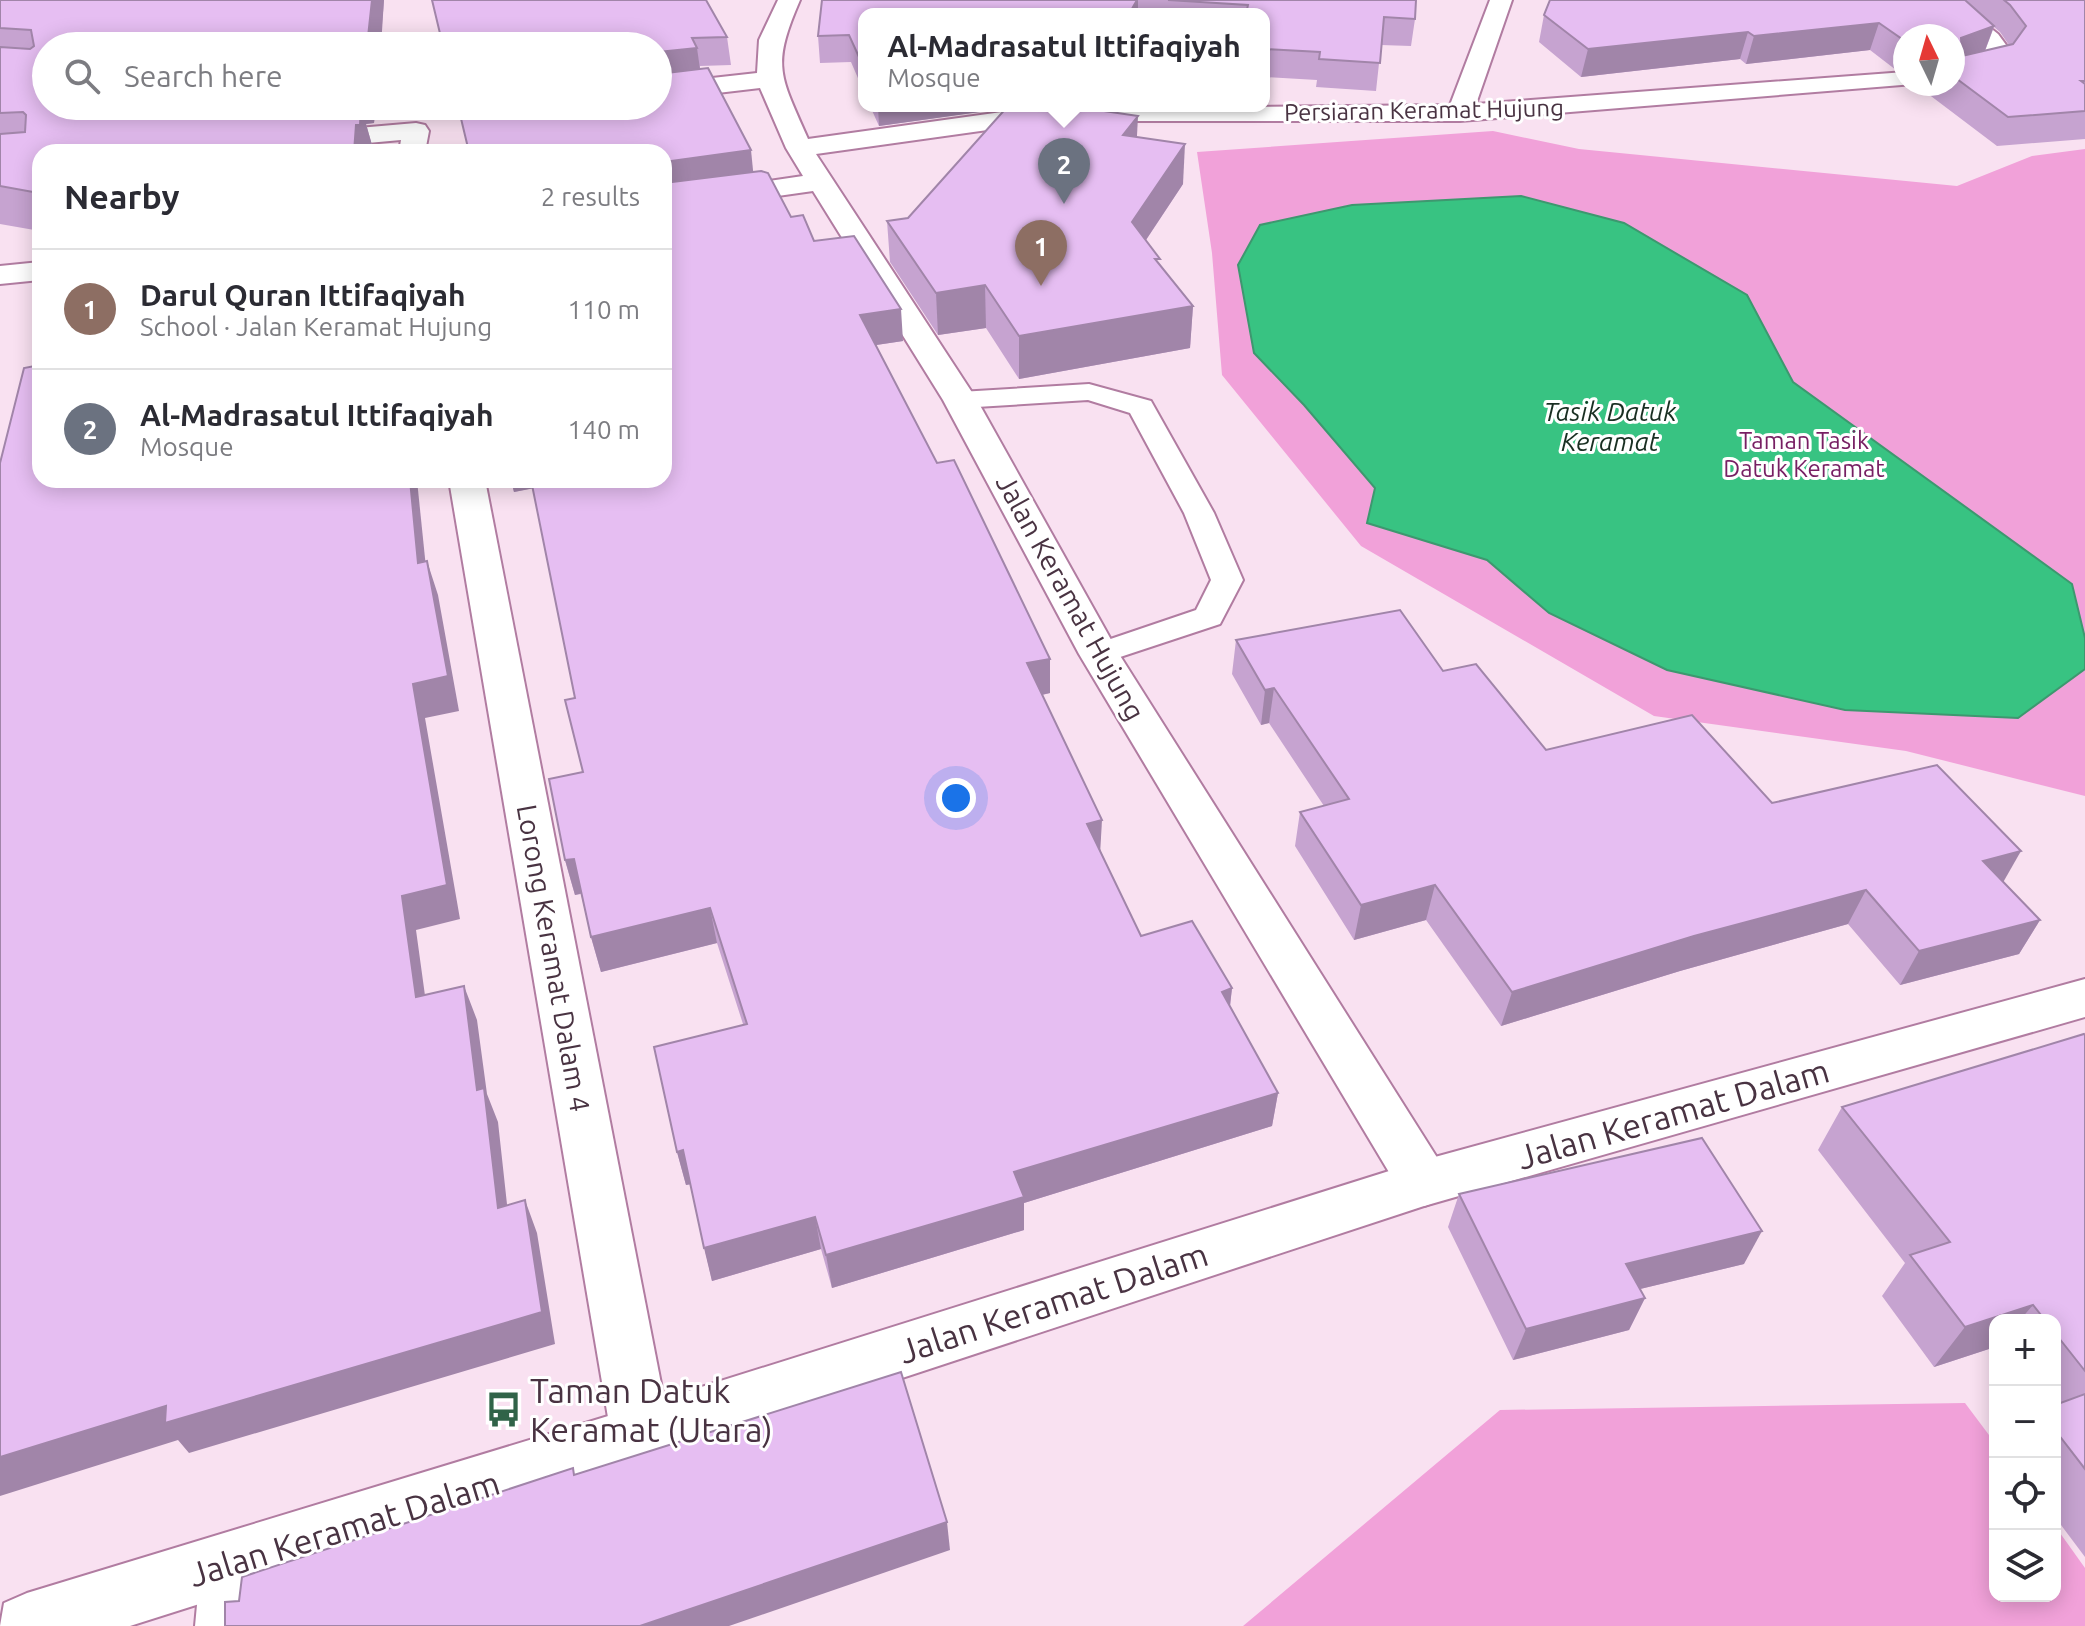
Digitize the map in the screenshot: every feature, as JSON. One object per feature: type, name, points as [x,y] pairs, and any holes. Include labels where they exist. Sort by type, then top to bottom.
[{"type":"street","name":"Jalan Keramat Hujung","points":[[789,0],[771,40],[769,79],[799,148],[960,400],[1099,654],[1424,1183]]},
{"type":"street","points":[[1460,113],[1501,0]]},
{"type":"street","points":[[1941,0],[1990,39],[2000,53],[1992,64],[1965,72]]},
{"type":"street","points":[[672,90],[769,79]]},
{"type":"street","name":"Persiaran Keramat Hujung","points":[[1270,111],[1460,113],[1893,80]]},
{"type":"street","name":"Persiaran Keramat Hujung","points":[[799,148],[984,121],[1112,112]]},
{"type":"street","points":[[288,142],[416,131],[414,144]]},
{"type":"street","points":[[672,203],[821,182]]},
{"type":"street","points":[[0,275],[32,272]]},
{"type":"street","name":"Lorong Keramat Dalam 4","points":[[468,488],[641,1435]]},
{"type":"street","name":"Jalan Keramat Dalam","points":[[27,1626],[641,1435],[1424,1183],[2085,998]]},
{"type":"street","points":[[228,1626],[233,1563]]},
{"type":"lane","points":[[960,400],[1089,392],[1141,407],[1163,445],[1213,539],[1227,580],[1209,617],[1099,654]]},
{"type":"green space","name":"Taman Tasik Datuk Keramat","points":[[1493,131],[1579,149],[1957,186],[2032,156],[2085,149],[2085,796],[1906,751],[1654,716],[1361,546],[1222,375],[1212,253],[1197,152]]},
{"type":"green space","points":[[1965,1403],[1989,1435],[1989,1602],[2061,1602],[2061,1534],[2085,1568],[2085,1626],[1243,1626],[1500,1410]]},
{"type":"water","name":"Tasik Datuk Keramat","points":[[1521,196],[1624,223],[1747,295],[1793,382],[2072,584],[2085,638],[2085,669],[2018,718],[1845,710],[1667,670],[1549,613],[1487,560],[1367,523],[1375,488],[1304,405],[1254,353],[1238,265],[1260,225],[1352,205]]},
{"type":"building","points":[[0,0],[372,0],[369,32],[32,32],[32,35],[31,30],[0,28]]},
{"type":"building","points":[[432,0],[706,0],[727,37],[692,38],[697,48],[672,51],[672,32],[440,32]]},
{"type":"building","points":[[822,0],[1137,0],[1132,8],[858,8],[858,55],[849,35],[818,36]]},
{"type":"building","points":[[1168,0],[1416,0],[1415,19],[1384,17],[1380,63],[1319,59],[1320,52],[1270,49],[1270,8],[1247,8],[1248,5]]},
{"type":"building","points":[[1550,0],[1965,0],[1994,26],[1965,37],[1965,24],[1893,24],[1893,33],[1879,23],[1754,36],[1748,32],[1588,49],[1544,15]]},
{"type":"building","points":[[2004,0],[2085,0],[2085,81],[2081,81],[2085,84],[2085,111],[2008,117],[1965,85],[1965,55],[2013,44],[2026,26]]},
{"type":"building","points":[[0,47],[32,48],[32,120],[360,120],[360,125],[356,125],[355,144],[32,144],[32,192],[0,186],[0,134],[25,132],[26,115],[23,112],[0,113]]},
{"type":"building","points":[[708,68],[751,150],[672,161],[672,144],[467,144],[461,120],[672,120],[672,72]]},
{"type":"building","points":[[1003,112],[1111,112],[1138,116],[1123,135],[1185,144],[1132,222],[1160,259],[1155,259],[1193,306],[1019,336],[985,285],[936,293],[887,221],[908,218]]},
{"type":"building","points":[[761,171],[768,173],[791,217],[803,215],[814,241],[854,236],[901,309],[860,315],[937,463],[954,460],[1050,659],[1027,663],[1102,820],[1087,824],[1141,936],[1192,921],[1232,988],[1222,992],[1278,1093],[1014,1172],[1024,1197],[826,1255],[815,1217],[704,1248],[683,1150],[677,1152],[654,1047],[747,1024],[710,908],[591,937],[574,859],[565,860],[549,779],[583,772],[565,700],[575,698],[533,488],[672,488],[672,182]]},
{"type":"building","points":[[32,366],[32,488],[411,488],[418,563],[427,561],[448,676],[413,684],[447,885],[402,896],[416,997],[464,986],[477,1090],[484,1088],[498,1208],[525,1200],[542,1312],[165,1423],[166,1406],[0,1457],[0,463],[24,368]]},
{"type":"building","points":[[1400,610],[1443,671],[1476,664],[1546,750],[1692,715],[1772,803],[1937,765],[2021,851],[1983,861],[2040,920],[1919,951],[1866,890],[1694,936],[1512,992],[1435,885],[1361,905],[1300,812],[1349,799],[1274,688],[1265,690],[1236,640]]},
{"type":"building","points":[[2085,1035],[2085,1371],[2061,1341],[2061,1314],[2040,1314],[2033,1305],[2005,1314],[1989,1314],[1989,1319],[1965,1327],[1910,1255],[1950,1242],[1842,1107]]},
{"type":"building","points":[[1702,1138],[1762,1231],[1626,1264],[1645,1298],[1526,1329],[1459,1194]]},
{"type":"building","points":[[901,1372],[947,1522],[640,1626],[225,1626],[225,1602],[239,1601],[242,1577],[573,1468],[574,1475]]},
{"type":"building","points":[[2085,1394],[2085,1469],[2061,1438],[2061,1403]]},
{"type":"place","name":"Al-Madrasatul Ittifaqiyah","points":[[1064,204]]},
{"type":"place","name":"Darul Quran Ittifaqiyah","points":[[1041,286]]},
{"type":"place","name":"Taman Datuk Keramat (Utara)","points":[[504,1410]]}]
